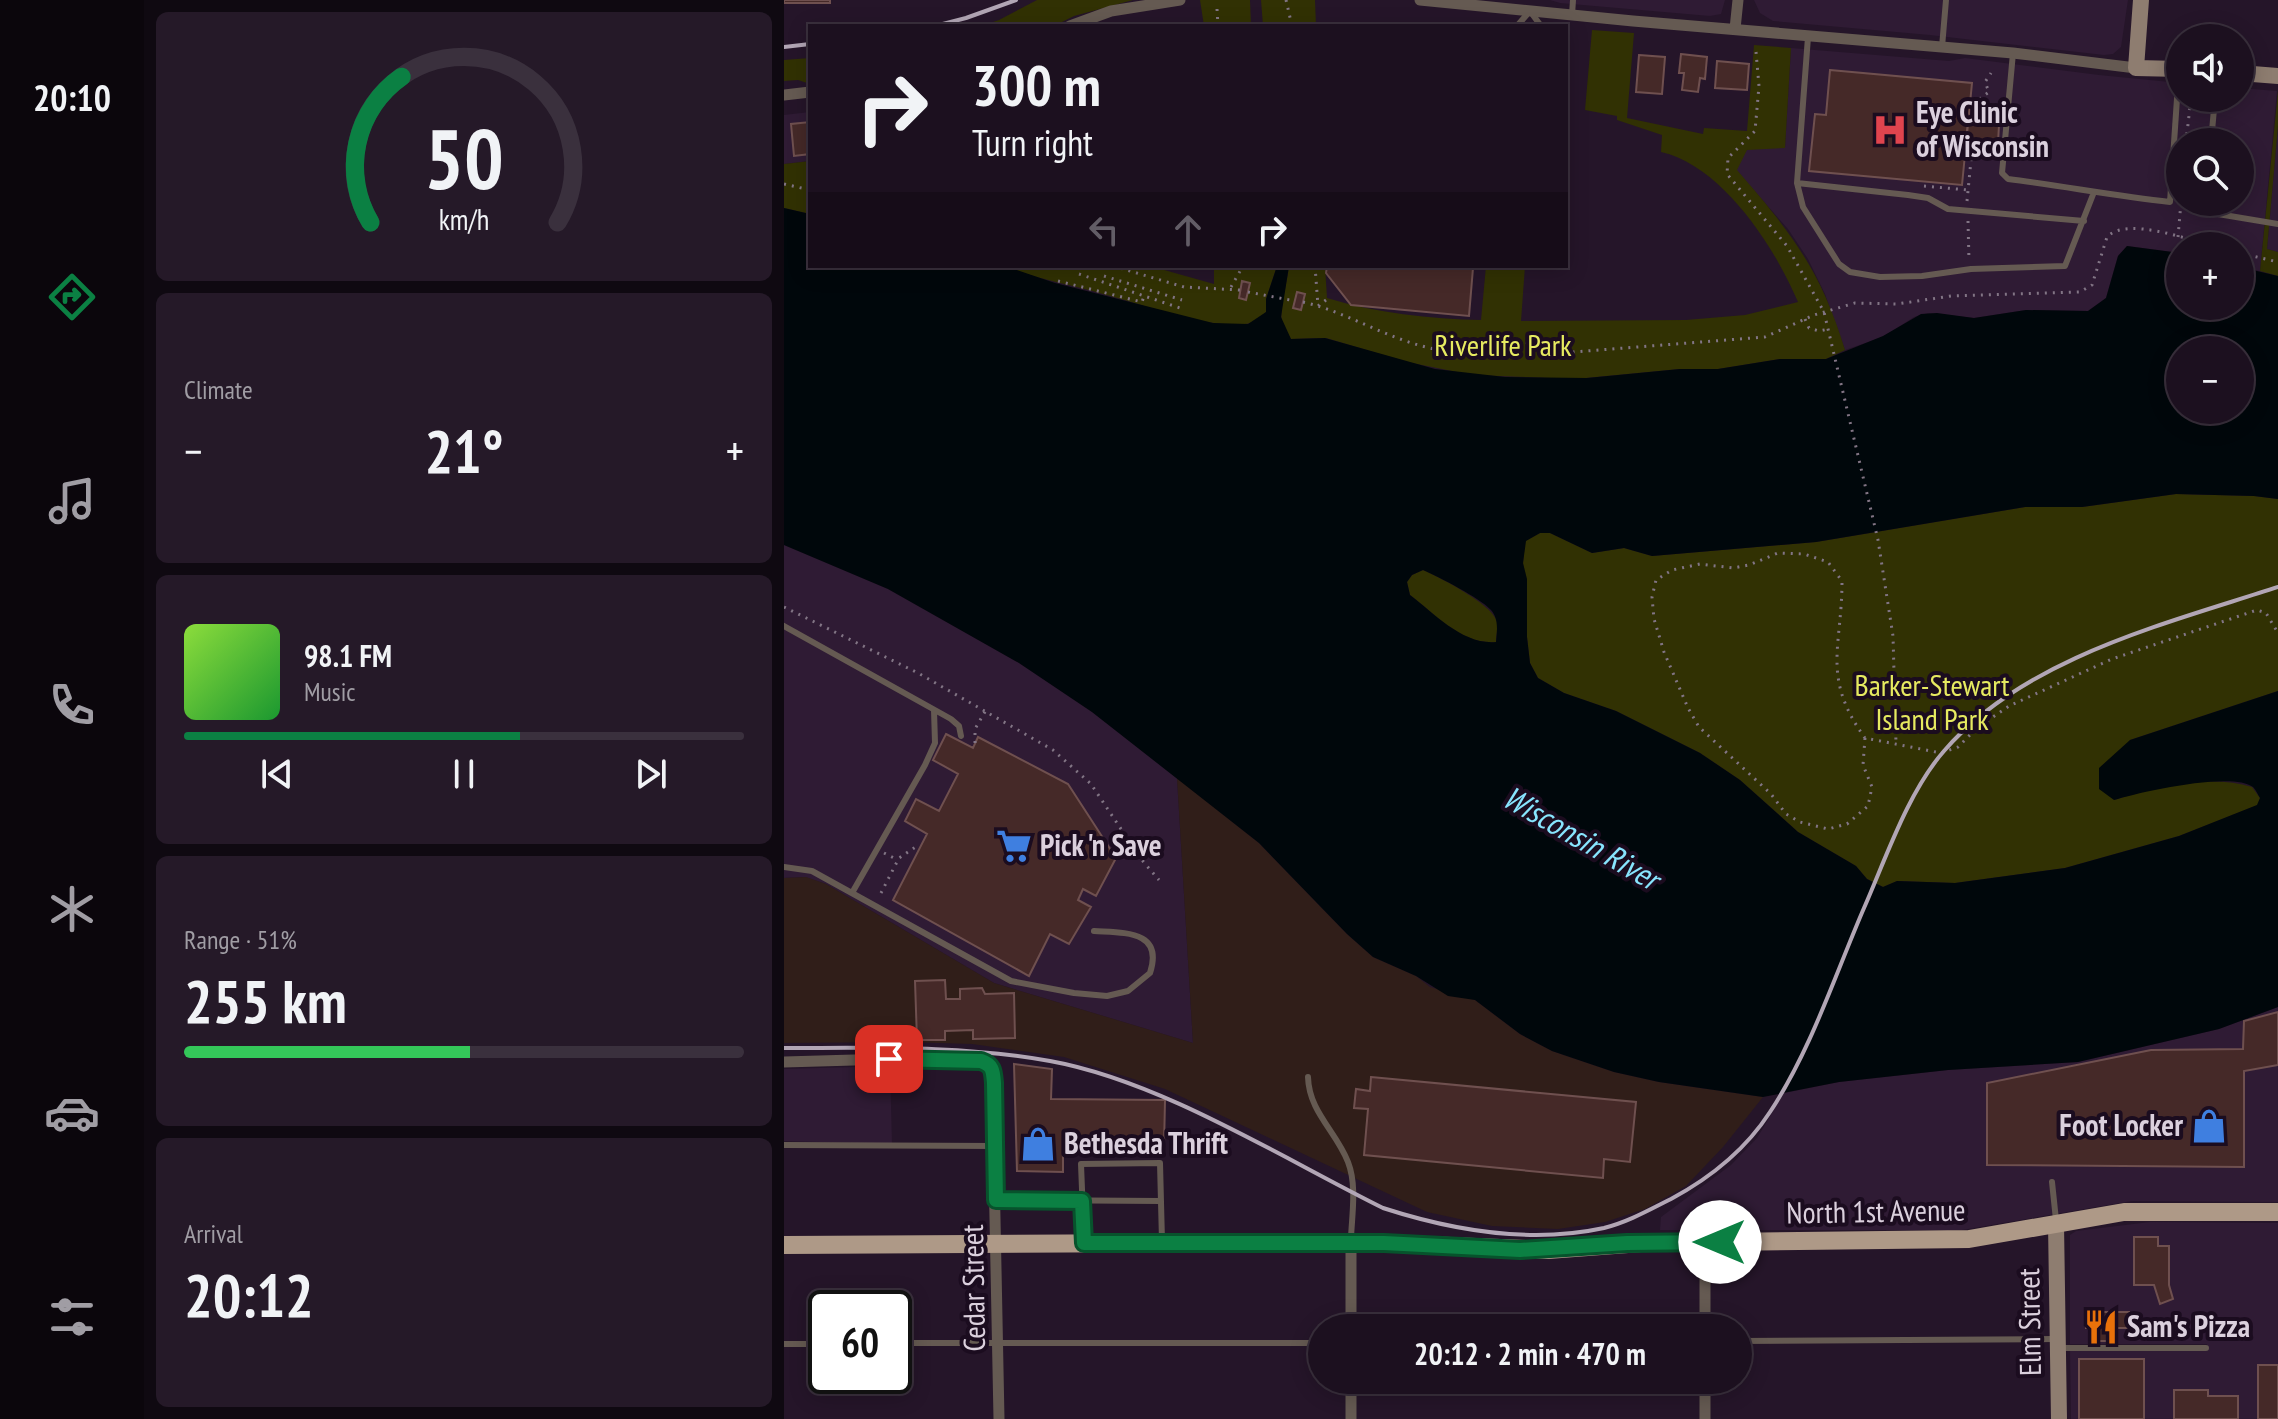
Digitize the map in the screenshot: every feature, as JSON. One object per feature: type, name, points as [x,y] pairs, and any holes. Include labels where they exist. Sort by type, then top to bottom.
[{"type":"main road","name":"North 1st Avenue","points":[[784,1245],[1351,1242],[1520,1250],[1627,1243],[1969,1239],[2124,1212],[2278,1212]]},
{"type":"street","points":[[1077,24],[1111,11],[1180,0]]},
{"type":"street","points":[[1420,0],[1531,5],[1572,15],[2166,69]]},
{"type":"street","points":[[1735,29],[1738,0]]},
{"type":"street","points":[[2136,68],[2141,0]]},
{"type":"street","points":[[2254,74],[2278,76]]},
{"type":"street","points":[[784,95],[808,92]]},
{"type":"street","name":"Cedar Street","points":[[784,1062],[889,1059],[981,1061],[992,1068],[996,1146],[999,1419]]},
{"type":"street","name":"Elm Street","points":[[2056,1224],[2059,1419]]},
{"type":"street","points":[[1351,1242],[1351,1314]]},
{"type":"street","points":[[1705,1242],[1705,1314]]},
{"type":"street","points":[[1351,1394],[1351,1419]]},
{"type":"street","points":[[1705,1394],[1705,1419]]},
{"type":"lane","points":[[1572,15],[1573,0]]},
{"type":"lane","points":[[1942,47],[1946,0]]},
{"type":"lane","points":[[1518,24],[1531,5]]},
{"type":"lane","points":[[1531,5],[1540,24]]},
{"type":"lane","points":[[1808,36],[1797,183],[1803,207],[1839,264],[1850,272],[1880,277],[1922,276],[1980,268],[2065,266],[2094,192]]},
{"type":"lane","points":[[2013,53],[2002,173],[2008,179],[2170,202],[2177,112]]},
{"type":"lane","points":[[1797,183],[1928,198],[1948,209],[2084,221]]},
{"type":"lane","points":[[2230,216],[2278,224]]},
{"type":"lane","points":[[784,626],[957,724],[961,736]]},
{"type":"lane","points":[[852,893],[935,743],[934,710]]},
{"type":"lane","points":[[784,867],[812,871],[980,965],[1023,985],[1107,996],[1128,991],[1150,973],[1153,950],[1150,943],[1135,935],[1094,931]]},
{"type":"lane","points":[[1308,1077],[1308,1091],[1321,1120],[1347,1159],[1352,1177],[1351,1242]]},
{"type":"lane","points":[[784,1145],[996,1146]]},
{"type":"lane","points":[[1084,1243],[1081,1164],[1160,1163],[1162,1243]]},
{"type":"lane","points":[[2052,1182],[2056,1224]]},
{"type":"lane","points":[[996,1200],[1161,1201]]},
{"type":"lane","points":[[1752,1341],[2206,1348]]},
{"type":"lane","points":[[912,1343],[1308,1343]]},
{"type":"lane","points":[[784,1344],[808,1344]]},
{"type":"path","points":[[1286,0],[1292,24]]},
{"type":"path","points":[[1217,9],[1218,24]]},
{"type":"path","points":[[1756,52],[1759,86],[1755,131],[1728,158],[1727,174],[1787,246],[1824,312],[1878,540],[1893,636],[1896,743]]},
{"type":"path","points":[[1975,122],[1978,100],[1989,92],[1985,82],[1991,73]]},
{"type":"path","points":[[1967,204],[1973,140]]},
{"type":"path","points":[[784,184],[808,190]]},
{"type":"path","points":[[1924,186],[1968,190]]},
{"type":"path","points":[[1968,220],[1969,260]]},
{"type":"path","points":[[2254,256],[2278,262]]},
{"type":"path","points":[[1076,284],[1079,268]]},
{"type":"path","points":[[1121,268],[1184,287],[1240,290]]},
{"type":"path","points":[[1230,288],[1242,268]]},
{"type":"path","points":[[1315,268],[1318,306]]},
{"type":"path","points":[[1122,282],[1125,269]]},
{"type":"path","points":[[1079,274],[1180,308]]},
{"type":"path","points":[[1104,276],[1182,300]]},
{"type":"path","points":[[1152,291],[1155,278]]},
{"type":"path","points":[[1058,281],[1142,302],[1144,296]]},
{"type":"path","points":[[1248,292],[1295,301]]},
{"type":"path","points":[[1318,306],[1330,297]]},
{"type":"path","points":[[1303,302],[1396,338],[1447,350],[1503,340],[1565,352],[1730,341],[1772,335],[1836,308]]},
{"type":"path","points":[[1805,319],[1809,328],[1819,331],[1829,329]]},
{"type":"path","points":[[1865,738],[1863,765],[1872,787],[1868,806],[1847,824],[1828,829],[1800,822],[1786,814],[1771,794],[1699,727],[1688,708],[1664,652],[1654,619],[1652,597],[1656,580],[1672,570],[1700,564],[1733,568],[1778,553],[1804,554],[1828,562],[1842,581],[1835,663],[1840,694],[1851,719],[1865,738],[1941,753],[1958,747],[1977,728],[2009,706],[2112,659],[2257,610],[2266,613],[2278,633]]},
{"type":"path","points":[[784,607],[986,710],[1044,744],[1086,777],[1141,859],[1159,880]]},
{"type":"path","points":[[975,743],[975,729],[986,710]]},
{"type":"path","points":[[881,893],[898,860],[917,846]]},
{"type":"path","points":[[889,855],[898,860]]},
{"type":"shaded area","points":[[1550,0],[1725,0],[1721,14],[1710,16]]},
{"type":"shaded area","points":[[1754,0],[2128,0],[2121,47],[2113,54],[2104,55],[1773,21],[1760,13]]},
{"type":"shaded area","points":[[1791,48],[1949,61],[1965,58],[2166,82],[2166,112],[2254,112],[2254,89],[2277,91],[2260,271],[2254,270],[2254,232],[2166,232],[2166,251],[2127,246],[2118,256],[2106,298],[2088,311],[2026,310],[1974,318],[1928,313],[1914,317],[1883,337],[1845,350],[1825,294],[1808,259],[1788,229],[1736,170],[1746,149],[1785,147]]},
{"type":"shaded area","points":[[808,112],[808,161],[784,164],[784,115]]},
{"type":"shaded area","points":[[2278,126],[2278,252],[2267,249]]},
{"type":"shaded area","points":[[784,545],[888,589],[1019,663],[1092,712],[1177,778],[1193,1043],[994,983],[826,884],[805,877],[784,878]]},
{"type":"shaded area","points":[[1177,778],[1259,843],[1373,957],[1416,976],[1430,987],[1475,1000],[1520,1034],[1552,1051],[1614,1072],[1659,1082],[1763,1097],[1723,1147],[1686,1186],[1645,1209],[1605,1222],[1558,1229],[1492,1226],[1427,1212],[1165,1089],[1064,1057],[972,1044],[784,1043],[784,878],[806,877],[826,884],[994,983],[1193,1043]]},
{"type":"shaded area","points":[[2278,1007],[2278,1202],[2132,1201],[1962,1230],[1660,1230],[1661,1217],[1731,1165],[1757,1138],[1784,1093],[1839,1082],[1948,1070],[2078,1062],[2219,1029]]},
{"type":"shaded area","points":[[890,1066],[892,1144],[784,1141],[784,1069]]},
{"type":"shaded area","points":[[2150,1222],[2278,1223],[2278,1419],[2071,1419],[2070,1351],[2208,1349],[2207,1344],[2070,1344],[2070,1235],[2076,1231]]},
{"type":"green space","points":[[1037,0],[1133,0],[1074,16],[1058,24],[987,24]]},
{"type":"green space","points":[[1200,0],[1250,0],[1251,24],[1204,24]]},
{"type":"green space","points":[[1261,0],[1315,0],[1316,24],[1263,24]]},
{"type":"green space","name":"Riverlife Park","points":[[1592,30],[1634,33],[1627,118],[1703,134],[1704,128],[1747,131],[1754,45],[1791,48],[1785,148],[1747,150],[1737,170],[1802,253],[1825,297],[1845,350],[1826,359],[1780,359],[1718,369],[1680,369],[1575,379],[1472,375],[1407,362],[1326,338],[1291,339],[1281,317],[1289,268],[1325,268],[1327,298],[1384,311],[1442,318],[1481,320],[1486,268],[1525,268],[1521,321],[1686,320],[1745,315],[1798,302],[1761,234],[1726,191],[1684,160],[1661,152],[1662,135],[1617,120],[1617,116],[1585,110]]},
{"type":"green space","points":[[808,58],[808,83],[784,81],[784,60]]},
{"type":"green space","points":[[2278,91],[2278,126],[2267,249],[2278,252],[2278,276],[2260,271]]},
{"type":"green space","points":[[808,161],[808,214],[784,208],[784,164]]},
{"type":"green space","points":[[1010,268],[1157,268],[1214,284],[1214,268],[1276,268],[1266,299],[1266,312],[1245,324],[1211,323],[1174,315]]},
{"type":"green space","name":"Barker-Stewart Island Park","points":[[2176,494],[2278,499],[2278,691],[2130,740],[2114,800],[2165,787],[2218,782],[2252,787],[2260,798],[2258,805],[2179,836],[2065,868],[1955,883],[1897,881],[1883,887],[1867,879],[1856,866],[1798,832],[1740,780],[1700,753],[1616,711],[1564,693],[1538,678],[1530,663],[1523,563],[1525,541],[1540,533],[1550,533],[1592,553],[1624,548],[1652,556],[1816,542],[2025,507],[2082,507]]},
{"type":"green space","points":[[1423,570],[1465,592],[1494,615],[1497,622],[1496,642],[1472,639],[1460,633],[1410,595],[1407,582],[1412,575]]},
{"type":"water","name":"Wisconsin River","points":[[784,208],[808,214],[808,268],[1011,268],[1055,283],[1213,323],[1248,324],[1266,312],[1266,299],[1276,268],[1289,268],[1281,317],[1291,339],[1325,338],[1435,369],[1505,377],[1587,378],[1680,369],[1718,369],[1780,359],[1826,359],[1883,336],[1921,314],[1974,318],[2026,310],[2088,311],[2106,298],[2118,256],[2127,246],[2166,251],[2166,320],[2254,320],[2254,270],[2278,276],[2278,499],[2176,494],[2082,507],[2025,507],[1816,542],[1652,556],[1624,548],[1592,553],[1550,533],[1540,533],[1526,541],[1523,563],[1527,579],[1530,663],[1538,678],[1564,693],[1616,711],[1700,753],[1740,780],[1798,832],[1856,866],[1867,879],[1883,887],[1897,881],[1955,883],[2065,868],[2179,836],[2257,805],[2260,798],[2253,787],[2226,781],[2185,784],[2114,800],[2099,789],[2099,768],[2130,740],[2278,691],[2278,1007],[2219,1029],[2078,1062],[1948,1070],[1839,1082],[1763,1097],[1659,1082],[1614,1072],[1552,1051],[1520,1034],[1475,1000],[1448,996],[1416,976],[1373,957],[1259,843],[1092,712],[1019,663],[888,589],[784,545]],"holes":[[[1423,570],[1469,594],[1494,614],[1496,642],[1472,639],[1439,619],[1410,595],[1407,582],[1412,575]]]},
{"type":"building","points":[[784,0],[830,0],[830,3],[784,3]]},
{"type":"building","points":[[1681,54],[1707,57],[1705,79],[1700,78],[1698,92],[1682,90],[1684,73],[1679,73]]},
{"type":"building","points":[[1639,55],[1665,57],[1662,94],[1636,92]]},
{"type":"building","points":[[1717,61],[1749,64],[1747,90],[1715,88]]},
{"type":"building","name":"Eye Clinic of Wisconsin","points":[[1830,70],[1972,83],[1962,185],[1809,171],[1815,114],[1826,115]]},
{"type":"building","points":[[808,122],[808,154],[794,156],[791,124]]},
{"type":"building","points":[[1968,122],[1999,125],[1998,143],[1966,139]]},
{"type":"building","points":[[1327,268],[1473,268],[1469,316],[1351,305],[1326,273]]},
{"type":"building","points":[[1242,281],[1250,283],[1246,300],[1239,298]]},
{"type":"building","points":[[1297,292],[1305,294],[1301,310],[1293,308]]},
{"type":"building","name":"Pick 'n Save","points":[[946,734],[973,748],[978,737],[1068,784],[1116,858],[1096,896],[1083,889],[1078,900],[1091,907],[1069,944],[1050,934],[1029,976],[893,900],[927,834],[905,821],[916,799],[939,811],[958,774],[933,760]]},
{"type":"building","points":[[945,980],[946,999],[960,999],[960,989],[982,988],[985,994],[1014,993],[1015,1038],[973,1039],[973,1030],[945,1031],[945,1040],[917,1040],[915,981]]},
{"type":"building","points":[[2278,1012],[2278,1065],[2244,1071],[2244,1167],[1987,1165],[1987,1083],[2151,1050],[2243,1049],[2244,1021]]},
{"type":"building","points":[[1014,1064],[1052,1069],[1051,1099],[1165,1100],[1164,1147],[1093,1146],[1093,1153],[1063,1153],[1063,1172],[1017,1171]]},
{"type":"building","points":[[1371,1077],[1636,1102],[1630,1162],[1604,1159],[1603,1178],[1364,1155],[1368,1109],[1354,1108],[1356,1089],[1370,1091]]},
{"type":"building","points":[[2134,1237],[2158,1237],[2158,1246],[2169,1246],[2169,1285],[2173,1299],[2160,1304],[2154,1285],[2134,1285]]},
{"type":"building","points":[[2086,1312],[2129,1312],[2129,1328],[2116,1328],[2116,1334],[2109,1334],[2109,1341],[2092,1341],[2092,1328],[2086,1328]]},
{"type":"building","points":[[2079,1359],[2144,1359],[2144,1419],[2079,1419]]},
{"type":"building","points":[[2258,1365],[2278,1365],[2278,1419],[2258,1419]]},
{"type":"building","points":[[2174,1390],[2208,1390],[2208,1396],[2238,1396],[2238,1419],[2174,1419]]},
{"type":"railway","points":[[943,24],[1016,0]]},
{"type":"railway","points":[[784,47],[808,44]]},
{"type":"railway","points":[[784,1048],[951,1050],[1050,1061],[1135,1085],[1178,1103],[1383,1208],[1437,1223],[1492,1233],[1548,1235],[1604,1228],[1630,1219],[1700,1182],[1726,1162],[1760,1126],[1785,1088],[1810,1038],[1889,847],[1919,786],[1944,751],[1977,719],[2014,691],[2099,648],[2278,587]]},
{"type":"place","name":"Eye Clinic of Wisconsin","points":[[1890,130]]},
{"type":"place","name":"Pick 'n Save","points":[[1014,846]]},
{"type":"place","name":"Foot Locker","points":[[2209,1126]]},
{"type":"place","name":"Bethesda Thrift","points":[[1038,1144]]},
{"type":"place","name":"Sam's Pizza","points":[[2101,1327]]},
{"type":"route","points":[[889,1059],[988,1063],[994,1083],[996,1200],[1082,1201],[1084,1243],[1384,1243],[1487,1250],[1560,1250],[1627,1243],[1720,1242]]}]
